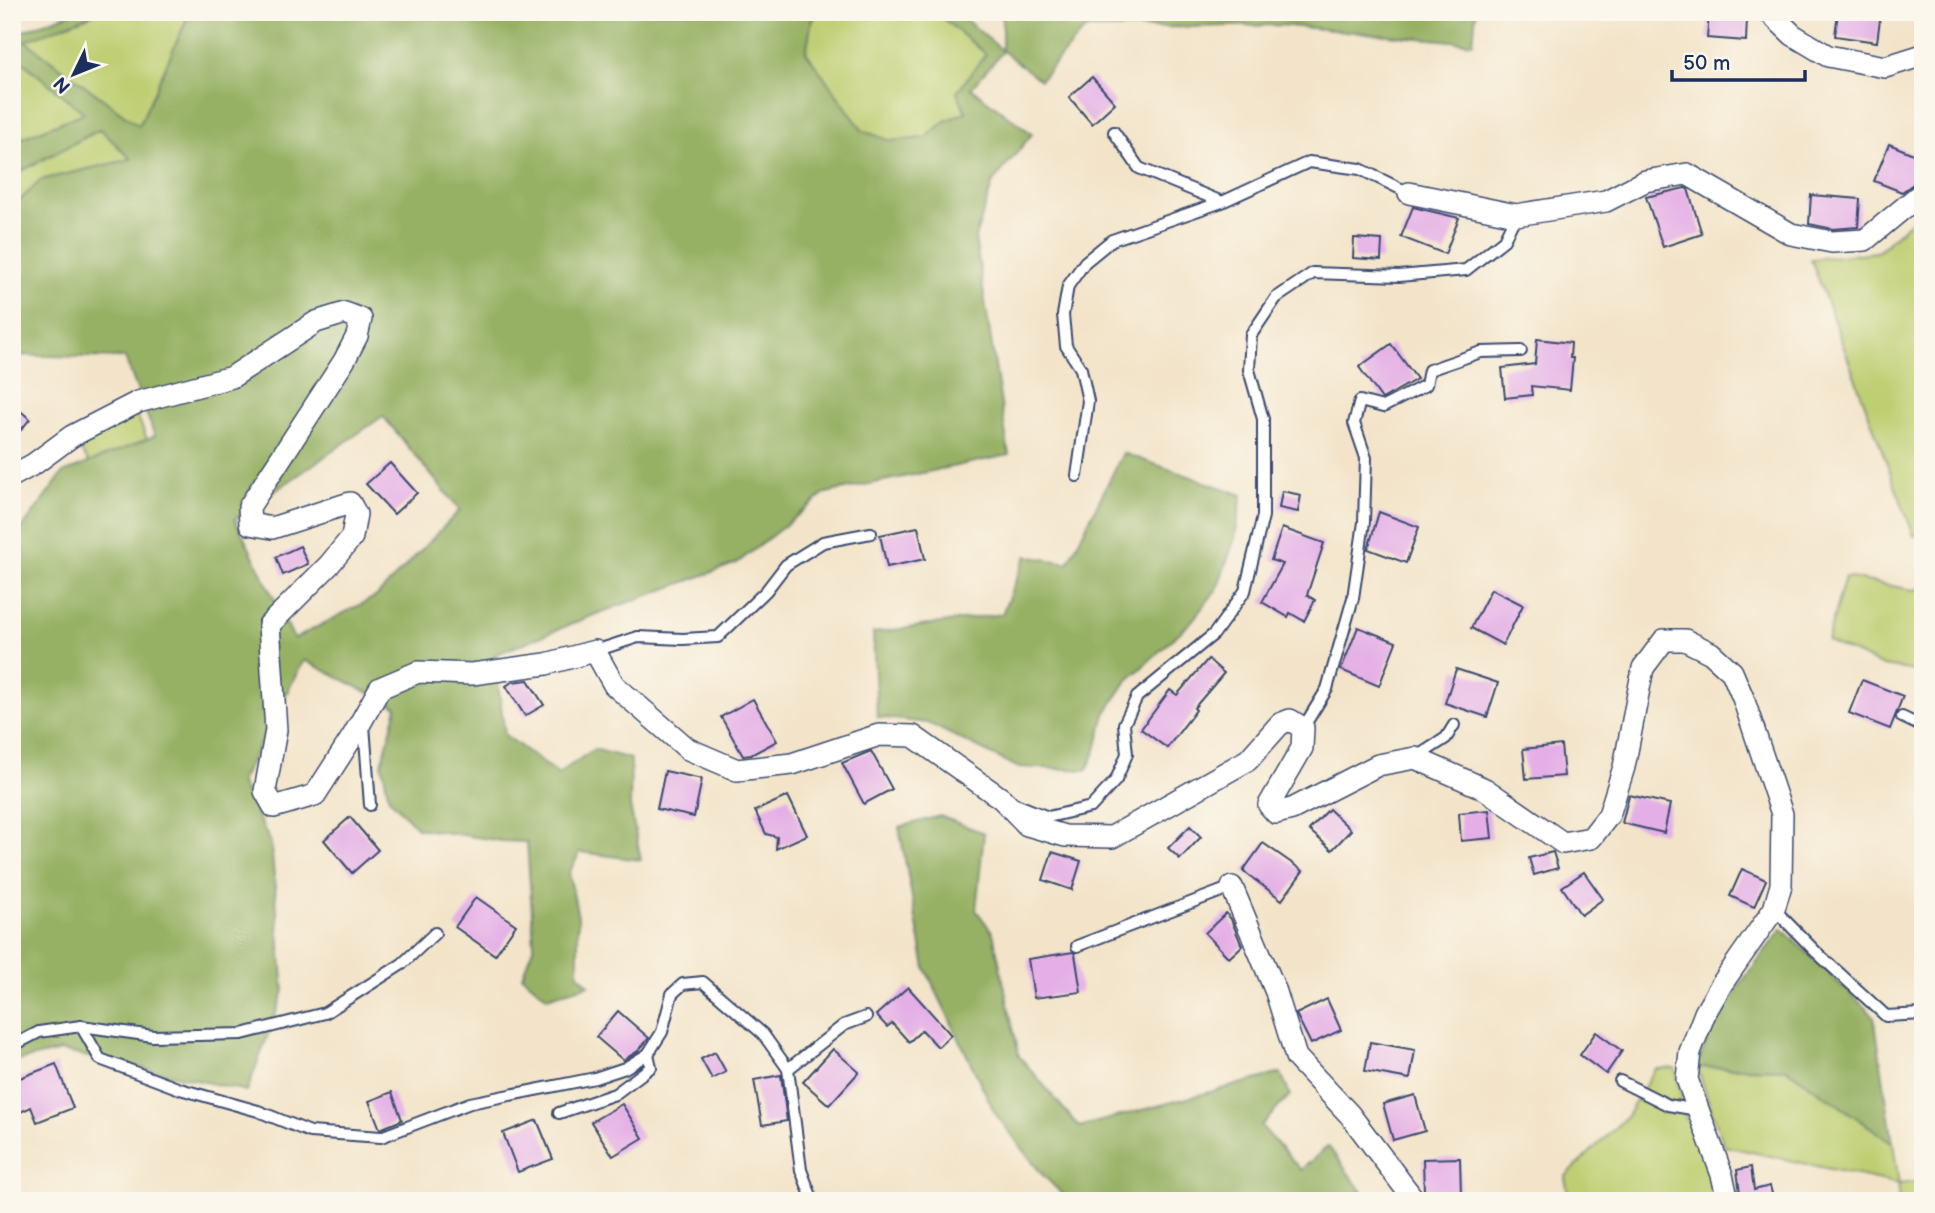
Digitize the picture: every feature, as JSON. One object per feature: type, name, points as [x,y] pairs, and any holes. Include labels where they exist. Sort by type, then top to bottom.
[{"type":"street","points":[[1769,12],[1793,35],[1828,56],[1885,67],[1923,55]]},
{"type":"street","points":[[1409,193],[1516,215],[1606,201],[1645,181],[1687,174],[1791,234],[1832,242],[1865,240],[1923,192]]},
{"type":"street","points":[[12,476],[34,464],[72,436],[138,402],[232,377],[316,322],[345,313],[361,318],[344,361],[249,507],[250,524],[272,528],[349,503],[356,514],[352,537],[329,565],[269,625],[276,730],[265,791],[274,807],[316,795],[380,688],[418,673],[472,674],[546,664],[595,651],[614,685],[688,749],[737,770],[792,764],[879,735],[913,736],[1002,799],[1027,825],[1065,836],[1112,837],[1248,760],[1280,724],[1290,720],[1303,728],[1302,748],[1269,805],[1276,813],[1292,809],[1378,765],[1415,758],[1485,789],[1563,843],[1591,838],[1609,815],[1624,767],[1643,668],[1664,640],[1685,640],[1711,653],[1732,672],[1782,814],[1780,885],[1774,909],[1721,985],[1705,1013],[1690,1052],[1687,1079],[1722,1175],[1728,1201]]},
{"type":"street","points":[[1232,887],[1276,992],[1296,1057],[1350,1115],[1415,1201]]},
{"type":"lane","points":[[1114,132],[1139,168],[1222,202]]},
{"type":"lane","points":[[1077,476],[1088,401],[1080,369],[1066,346],[1063,315],[1068,286],[1085,262],[1112,240],[1222,202],[1309,162],[1360,169],[1409,193]]},
{"type":"lane","points":[[1002,799],[1048,817],[1091,807],[1116,780],[1127,754],[1124,724],[1137,697],[1214,634],[1245,591],[1263,516],[1263,419],[1249,370],[1251,335],[1276,298],[1313,273],[1399,276],[1466,270],[1504,240],[1516,215]]},
{"type":"lane","points":[[1303,728],[1327,689],[1353,598],[1364,522],[1366,458],[1354,423],[1360,401],[1383,407],[1426,385],[1429,370],[1481,352],[1521,351]]},
{"type":"lane","points":[[595,651],[638,637],[718,637],[766,591],[786,565],[823,542],[872,533]]},
{"type":"lane","points":[[1902,717],[1923,727]]},
{"type":"lane","points":[[363,719],[370,805]]},
{"type":"lane","points":[[1415,758],[1446,738],[1454,725]]},
{"type":"lane","points":[[1077,946],[1232,887]]},
{"type":"lane","points":[[1774,909],[1886,1016],[1923,1014]]},
{"type":"lane","points":[[12,1046],[39,1032],[81,1026],[153,1036],[242,1034],[325,1013],[402,964],[435,933]]},
{"type":"lane","points":[[81,1026],[100,1059],[180,1089],[258,1111],[310,1132],[381,1137],[470,1103],[594,1078],[625,1068],[648,1054],[662,1032],[672,994],[683,984],[704,982],[763,1034],[788,1069],[801,1170],[813,1201]]},
{"type":"lane","points":[[788,1069],[844,1025],[866,1017]]},
{"type":"lane","points":[[559,1113],[615,1094],[651,1067],[648,1054]]},
{"type":"lane","points":[[1620,1081],[1668,1105],[1698,1110]]},
{"type":"green space","points":[[74,12],[99,12],[25,41],[139,126],[190,12],[818,12],[812,19],[806,52],[863,131],[891,141],[925,138],[945,121],[966,112],[957,92],[986,54],[935,12],[956,12],[1002,50],[1002,12],[1476,12],[1473,43],[1279,25],[1085,29],[1040,80],[1003,51],[971,88],[1032,134],[993,182],[975,238],[1009,455],[826,493],[737,563],[599,613],[494,655],[505,735],[558,774],[594,749],[631,759],[630,806],[641,860],[580,852],[569,873],[578,917],[578,974],[589,985],[547,997],[522,976],[534,945],[527,842],[502,841],[417,828],[389,798],[382,764],[397,707],[304,660],[240,782],[271,843],[284,991],[247,1091],[61,1051],[12,1062],[12,542],[63,473],[155,436],[125,358],[12,355],[12,208],[41,180],[131,159],[100,129],[12,176],[12,142],[84,113],[19,59],[12,59],[12,35]],"holes":[[[383,416],[460,510],[377,596],[294,639],[235,519]]]},
{"type":"green space","points":[[99,12],[190,12],[139,126],[24,40]]},
{"type":"green space","points":[[818,12],[935,12],[986,54],[957,92],[966,112],[945,121],[925,138],[891,141],[863,131],[806,52],[812,19]]},
{"type":"green space","points":[[12,59],[19,59],[85,113],[12,142]]},
{"type":"green space","points":[[101,129],[131,159],[41,180],[12,208],[12,176]]},
{"type":"green space","points":[[1923,210],[1923,532],[1914,536],[1811,259],[1877,252]]},
{"type":"green space","points":[[135,410],[151,449],[98,473],[75,444]]},
{"type":"green space","points":[[1123,453],[1242,495],[1235,538],[1217,589],[1191,622],[1126,682],[1105,714],[1096,750],[1087,770],[1017,767],[928,723],[877,717],[873,633],[1002,614],[1026,556],[1068,563]]},
{"type":"green space","points":[[1845,577],[1913,590],[1923,588],[1923,672],[1883,666],[1827,641]]},
{"type":"green space","points":[[940,816],[984,833],[976,910],[993,933],[1019,1056],[1079,1127],[1281,1073],[1290,1095],[1261,1126],[1301,1170],[1328,1146],[1369,1201],[1069,1201],[1041,1173],[995,1113],[925,968],[899,827]]},
{"type":"green space","points":[[1782,929],[1874,1016],[1893,1143],[1787,1069],[1697,1067],[1722,1012]]},
{"type":"green space","points":[[1697,1067],[1787,1069],[1893,1143],[1899,1184],[1724,1146]]},
{"type":"green space","points":[[1675,1068],[1686,1118],[1715,1177],[1718,1201],[1569,1201],[1565,1177],[1627,1116],[1655,1069]]},
{"type":"green space","points":[[1923,1181],[1923,1201],[1898,1201],[1899,1184]]},
{"type":"building","points":[[1838,12],[1881,12],[1877,42],[1835,36]]},
{"type":"building","points":[[1709,14],[1747,18],[1746,41],[1707,38]]},
{"type":"building","points":[[1092,77],[1115,103],[1092,124],[1069,97]]},
{"type":"building","points":[[1889,144],[1923,158],[1920,179],[1902,192],[1874,181]]},
{"type":"building","points":[[1688,189],[1702,234],[1663,247],[1646,197]]},
{"type":"building","points":[[1811,195],[1860,199],[1858,227],[1833,229],[1809,224]]},
{"type":"building","points":[[1413,207],[1459,218],[1445,254],[1401,237]]},
{"type":"building","points":[[1354,238],[1382,240],[1381,260],[1353,258]]},
{"type":"building","points":[[1537,339],[1571,343],[1570,358],[1573,358],[1570,390],[1531,386],[1532,395],[1505,398],[1502,368],[1535,364]]},
{"type":"building","points":[[1391,344],[1417,379],[1382,399],[1359,367]]},
{"type":"building","points":[[12,404],[30,419],[12,441]]},
{"type":"building","points":[[390,463],[417,493],[394,514],[366,484]]},
{"type":"building","points":[[1282,491],[1301,495],[1298,512],[1279,508]]},
{"type":"building","points":[[1379,512],[1419,527],[1406,563],[1368,549]]},
{"type":"building","points":[[918,527],[925,559],[887,567],[880,535]]},
{"type":"building","points":[[1282,528],[1324,543],[1307,595],[1315,600],[1304,621],[1290,613],[1288,617],[1262,602],[1283,564],[1271,560]]},
{"type":"building","points":[[300,546],[308,564],[283,575],[276,557]]},
{"type":"building","points":[[1491,589],[1523,605],[1503,645],[1471,628]]},
{"type":"building","points":[[1358,627],[1396,642],[1379,686],[1341,670]]},
{"type":"building","points":[[1208,659],[1224,673],[1194,708],[1196,710],[1167,748],[1141,729],[1170,690],[1177,695]]},
{"type":"building","points":[[1456,669],[1498,683],[1487,717],[1445,703]]},
{"type":"building","points":[[528,680],[544,705],[525,716],[506,686],[512,682]]},
{"type":"building","points":[[1862,680],[1903,696],[1890,729],[1849,713]]},
{"type":"building","points":[[753,699],[777,741],[751,755],[743,756],[721,717]]},
{"type":"building","points":[[1561,745],[1564,776],[1526,779],[1523,749]]},
{"type":"building","points":[[871,751],[892,789],[864,804],[842,763]]},
{"type":"building","points":[[665,771],[702,779],[694,817],[657,809]]},
{"type":"building","points":[[1629,795],[1670,804],[1664,833],[1622,823]]},
{"type":"building","points":[[788,796],[807,835],[776,849],[777,837],[766,834],[755,811]]},
{"type":"building","points":[[1329,809],[1351,830],[1332,850],[1309,830]]},
{"type":"building","points":[[1489,810],[1492,838],[1461,841],[1459,813]]},
{"type":"building","points":[[350,817],[378,850],[352,873],[324,840]]},
{"type":"building","points":[[1190,826],[1201,837],[1180,859],[1168,848]]},
{"type":"building","points":[[1263,843],[1303,871],[1282,900],[1243,871]]},
{"type":"building","points":[[1052,852],[1081,861],[1072,890],[1043,880]]},
{"type":"building","points":[[1553,852],[1558,868],[1534,875],[1529,858]]},
{"type":"building","points":[[1742,869],[1766,880],[1754,907],[1730,896]]},
{"type":"building","points":[[1584,872],[1603,899],[1581,915],[1562,887]]},
{"type":"building","points":[[476,897],[516,925],[495,955],[455,927]]},
{"type":"building","points":[[1226,913],[1242,946],[1229,958],[1205,933]]},
{"type":"building","points":[[1073,952],[1081,992],[1034,998],[1028,959]]},
{"type":"building","points":[[908,987],[951,1035],[938,1047],[922,1030],[909,1042],[892,1023],[887,1027],[876,1015]]},
{"type":"building","points":[[1327,999],[1341,1030],[1311,1044],[1296,1014]]},
{"type":"building","points":[[618,1011],[649,1038],[638,1051],[623,1060],[596,1037]]},
{"type":"building","points":[[1596,1032],[1622,1051],[1606,1074],[1580,1055]]},
{"type":"building","points":[[1370,1042],[1415,1050],[1410,1079],[1365,1071]]},
{"type":"building","points":[[833,1049],[859,1072],[829,1105],[803,1082]]},
{"type":"building","points":[[715,1052],[726,1072],[712,1079],[701,1059]]},
{"type":"building","points":[[56,1064],[73,1108],[37,1122],[31,1107],[12,1116],[12,1081]]},
{"type":"building","points":[[781,1075],[787,1121],[762,1125],[754,1080]]},
{"type":"building","points":[[392,1092],[402,1120],[380,1129],[369,1101]]},
{"type":"building","points":[[1415,1095],[1425,1131],[1393,1140],[1383,1104]]},
{"type":"building","points":[[622,1104],[643,1138],[613,1156],[591,1122]]},
{"type":"building","points":[[537,1120],[553,1159],[518,1172],[503,1133]]},
{"type":"building","points":[[1460,1158],[1461,1196],[1427,1196],[1424,1191],[1423,1159]]},
{"type":"building","points":[[1751,1167],[1754,1190],[1770,1186],[1774,1201],[1741,1201],[1737,1170]]}]
